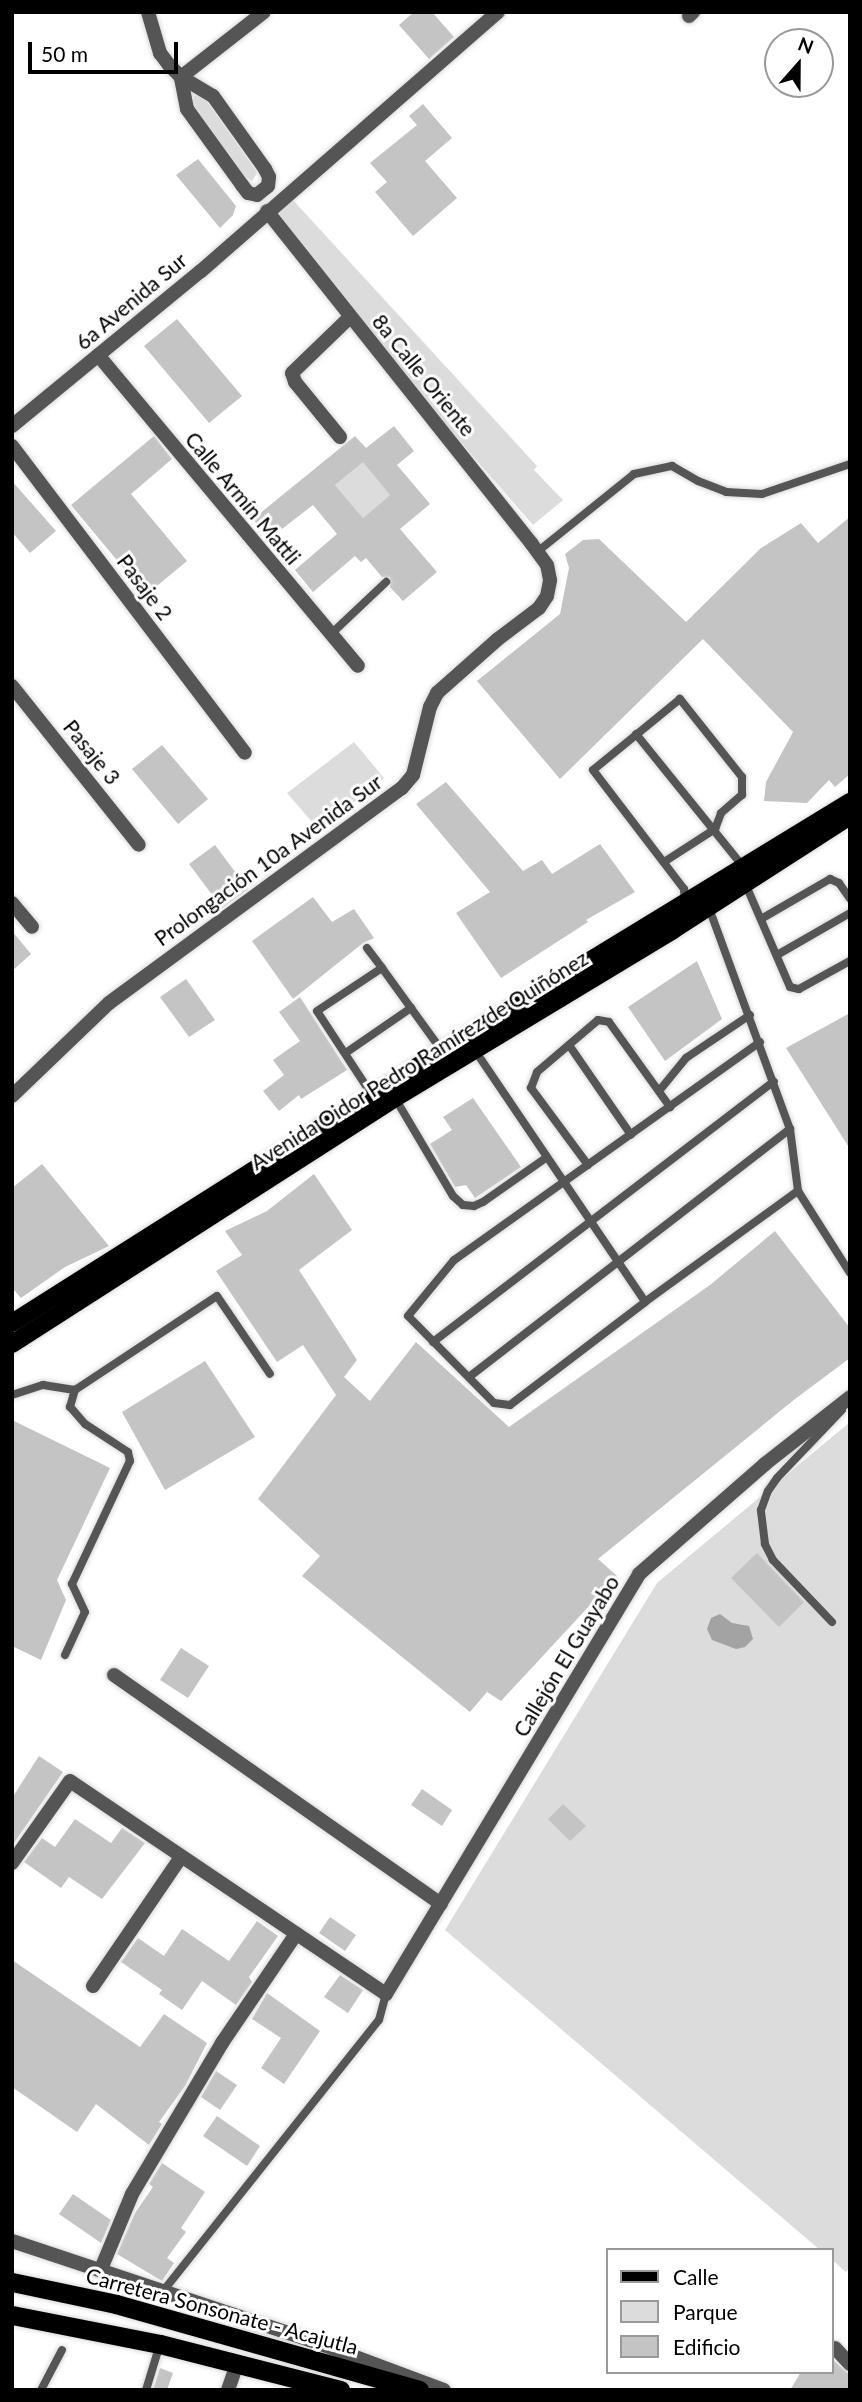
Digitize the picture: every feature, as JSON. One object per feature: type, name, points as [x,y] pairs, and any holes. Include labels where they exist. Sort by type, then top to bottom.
[{"type":"highway","name":"Carretera Sonsonate - Acajutla","points":[[12,2282],[116,2304],[419,2390]]},
{"type":"highway","name":"Carretera Sonsonate - Acajutla","points":[[12,2315],[160,2344],[340,2390]]},
{"type":"main road","name":"Avenida Oidor Pedro Ramírez de Quiñónez","points":[[12,1322],[442,1051],[470,1043],[709,908],[747,876],[850,802]]},
{"type":"main road","name":"Avenida Oidor Pedro Ramírez de Quiñónez","points":[[12,1344],[395,1098],[470,1043],[685,902],[747,876],[850,816]]},
{"type":"street","points":[[148,12],[160,53],[181,77],[213,96],[265,169],[269,177],[262,192]]},
{"type":"street","points":[[181,77],[264,12]]},
{"type":"street","name":"6a Avenida Sur","points":[[12,426],[201,271],[498,12]]},
{"type":"street","points":[[181,77],[187,109],[248,192],[262,192]]},
{"type":"street","points":[[262,192],[270,209]]},
{"type":"street","name":"8a Calle Oriente","points":[[270,209],[350,317],[547,565]]},
{"type":"street","points":[[340,437],[295,382],[292,373],[350,317]]},
{"type":"street","name":"Calle Armín Mattli","points":[[98,355],[358,666]]},
{"type":"street","name":"Pasaje 2","points":[[12,446],[244,753]]},
{"type":"street","name":"Prolongación 10a Avenida Sur","points":[[12,1096],[108,1003],[402,788],[413,775],[437,693],[498,639],[539,608],[547,596],[550,580],[547,565]]},
{"type":"street","name":"Pasaje 3","points":[[12,686],[139,845]]},
{"type":"street","points":[[12,903],[32,927]]},
{"type":"street","name":"Callejón El Guayabo","points":[[386,1994],[639,1574],[765,1464],[850,1398]]},
{"type":"street","points":[[114,1675],[441,1904]]},
{"type":"street","points":[[12,1863],[69,1781],[386,1994]]},
{"type":"street","points":[[93,1986],[181,1857]]},
{"type":"street","points":[[101,2269],[132,2194],[222,2043],[296,1934]]},
{"type":"street","points":[[12,2234],[57,2254]]},
{"type":"street","points":[[12,2241],[164,2290],[444,2390]]},
{"type":"street","points":[[835,2347],[850,2364]]},
{"type":"street","points":[[229,2390],[237,2364]]},
{"type":"lane","points":[[537,552],[634,474],[672,466],[698,481],[726,492],[762,494],[850,464]]},
{"type":"lane","points":[[331,634],[386,582]]},
{"type":"lane","points":[[664,862],[715,829],[721,813],[742,795],[742,777],[680,699],[593,770],[684,889],[685,902]]},
{"type":"lane","points":[[636,734],[715,829],[747,876],[761,919],[790,987],[795,989],[850,961]]},
{"type":"lane","points":[[761,919],[830,879],[839,883],[850,899]]},
{"type":"lane","points":[[709,908],[790,1129],[798,1191],[850,1273]]},
{"type":"lane","points":[[777,955],[850,913]]},
{"type":"lane","points":[[367,948],[442,1051]]},
{"type":"lane","points":[[372,1095],[347,1052],[317,1011],[382,968]]},
{"type":"lane","points":[[347,1052],[411,1008]]},
{"type":"lane","points":[[659,1091],[686,1058],[750,1015]]},
{"type":"lane","points":[[588,1165],[531,1088],[537,1072],[603,1019],[670,1107]]},
{"type":"lane","points":[[760,1042],[454,1260],[408,1316],[494,1403],[510,1405],[645,1301],[798,1191]]},
{"type":"lane","points":[[470,1043],[645,1301]]},
{"type":"lane","points":[[569,1045],[631,1135]]},
{"type":"lane","points":[[433,1342],[774,1081]]},
{"type":"lane","points":[[395,1098],[453,1196],[463,1205],[474,1206],[483,1202],[547,1157]]},
{"type":"lane","points":[[469,1377],[790,1129]]},
{"type":"lane","points":[[65,1655],[85,1612],[72,1584],[130,1461],[128,1452],[85,1424],[70,1407],[75,1390],[217,1296],[270,1374]]},
{"type":"lane","points":[[12,1395],[43,1385],[75,1390]]},
{"type":"lane","points":[[832,1622],[772,1560],[761,1528],[761,1510],[768,1491],[777,1478],[831,1424],[850,1398]]},
{"type":"lane","points":[[164,2290],[379,2020],[386,1994]]},
{"type":"lane","points":[[146,2390],[160,2344]]},
{"type":"lane","points":[[41,2390],[62,2350]]},
{"type":"green space","points":[[198,95],[206,100],[254,168],[257,173],[252,181],[242,175],[192,105],[194,96]]},
{"type":"green space","points":[[292,199],[537,466],[534,470],[563,500],[533,525],[404,377],[271,214]]},
{"type":"green space","points":[[369,456],[390,495],[363,518],[335,485]]},
{"type":"green space","points":[[354,742],[384,778],[319,830],[287,793]]},
{"type":"green space","points":[[850,1422],[850,2267],[846,2272],[834,2262],[834,2248],[818,2248],[445,1930],[657,1583]]},
{"type":"shaded area","points":[[720,1614],[732,1623],[749,1626],[753,1639],[745,1647],[736,1649],[712,1640],[707,1629],[711,1618]]},
{"type":"building","points":[[414,12],[432,12],[454,37],[429,59],[399,25]]},
{"type":"building","points":[[423,104],[452,138],[425,161],[457,198],[413,236],[375,192],[387,182],[370,163],[417,125],[409,116]]},
{"type":"building","points":[[198,159],[236,206],[233,215],[220,228],[176,175]]},
{"type":"building","points":[[177,319],[242,396],[209,423],[144,346]]},
{"type":"building","points":[[394,426],[414,451],[397,465],[430,504],[400,529],[437,572],[403,601],[390,587],[390,577],[382,577],[366,558],[361,562],[355,556],[313,592],[295,570],[337,534],[313,505],[269,539],[253,519],[355,436],[366,448]],"holes":[[[363,462],[390,495],[363,518],[335,485]]]},
{"type":"building","points":[[154,436],[172,459],[131,494],[187,561],[146,595],[71,505]]},
{"type":"building","points":[[12,481],[56,531],[30,553],[12,532]]},
{"type":"building","points":[[850,517],[850,774],[835,787],[829,780],[807,803],[764,801],[766,782],[793,732],[703,639],[560,779],[477,681],[560,614],[569,568],[565,554],[583,540],[599,539],[686,622],[761,548],[801,523],[818,543]]},
{"type":"building","points":[[162,745],[208,799],[178,824],[132,769]]},
{"type":"building","points":[[446,782],[523,871],[542,860],[552,874],[600,844],[635,892],[586,920],[588,922],[501,978],[456,913],[490,892],[416,804]]},
{"type":"building","points":[[215,845],[248,889],[222,908],[189,864]]},
{"type":"building","points":[[313,897],[332,922],[354,909],[374,938],[363,943],[293,999],[252,941]]},
{"type":"building","points":[[12,931],[31,954],[12,971]]},
{"type":"building","points":[[697,961],[722,1019],[665,1061],[628,1007]]},
{"type":"building","points":[[186,979],[215,1020],[189,1037],[160,997]]},
{"type":"building","points":[[300,997],[347,1070],[301,1099],[299,1095],[279,1111],[263,1091],[284,1075],[273,1060],[300,1041],[279,1012]]},
{"type":"building","points":[[850,1013],[850,1149],[786,1048]]},
{"type":"building","points":[[473,1098],[521,1167],[475,1198],[466,1185],[455,1187],[430,1144],[452,1130],[443,1117]]},
{"type":"building","points":[[42,1164],[109,1246],[65,1267],[21,1298],[12,1288],[12,1188]]},
{"type":"building","points":[[314,1174],[352,1230],[299,1270],[357,1360],[344,1377],[370,1401],[416,1342],[509,1427],[710,1285],[775,1231],[850,1328],[850,1358],[795,1399],[598,1559],[617,1576],[501,1701],[487,1692],[470,1712],[302,1576],[320,1556],[258,1499],[336,1395],[303,1345],[277,1362],[216,1271],[242,1255],[225,1231],[267,1211]]},
{"type":"building","points":[[205,1361],[255,1437],[165,1490],[122,1412]]},
{"type":"building","points":[[12,1420],[110,1468],[57,1580],[66,1600],[41,1660],[12,1646]]},
{"type":"building","points":[[757,1553],[804,1602],[779,1627],[731,1578]]},
{"type":"building","points":[[181,1648],[209,1666],[188,1698],[160,1680]]},
{"type":"building","points":[[39,1756],[63,1772],[12,1846],[12,1798]]},
{"type":"building","points":[[422,1789],[452,1810],[442,1826],[411,1805]]},
{"type":"building","points":[[563,1804],[586,1826],[570,1841],[548,1819]]},
{"type":"building","points":[[75,1819],[111,1843],[122,1828],[145,1843],[102,1899],[69,1877],[61,1888],[24,1862],[42,1838],[55,1847]]},
{"type":"building","points":[[330,1917],[356,1935],[345,1951],[319,1933]]},
{"type":"building","points":[[257,1921],[278,1936],[249,1977],[252,1982],[236,2005],[202,1981],[182,2010],[159,1994],[162,1990],[121,1962],[138,1938],[164,1956],[182,1929],[229,1961]]},
{"type":"building","points":[[12,1960],[140,2047],[164,2014],[207,2043],[185,2086],[159,2122],[162,2124],[149,2145],[96,2104],[77,2132],[12,2087]]},
{"type":"building","points":[[340,1975],[363,1990],[348,2013],[324,1997]]},
{"type":"building","points":[[267,1993],[320,2031],[284,2084],[261,2068],[281,2038],[252,2019]]},
{"type":"building","points":[[216,2071],[237,2085],[220,2110],[201,2097]]},
{"type":"building","points":[[217,2116],[260,2146],[247,2166],[203,2136]]},
{"type":"building","points":[[162,2163],[205,2192],[181,2228],[186,2232],[167,2258],[174,2263],[162,2281],[117,2254],[135,2213],[153,2187],[149,2184]]},
{"type":"building","points":[[73,2194],[111,2220],[101,2243],[59,2214]]},
{"type":"building","points":[[834,2361],[850,2375],[850,2390],[790,2390],[800,2374],[834,2374]]},
{"type":"building","points":[[160,2368],[173,2373],[167,2390],[153,2390]]}]
